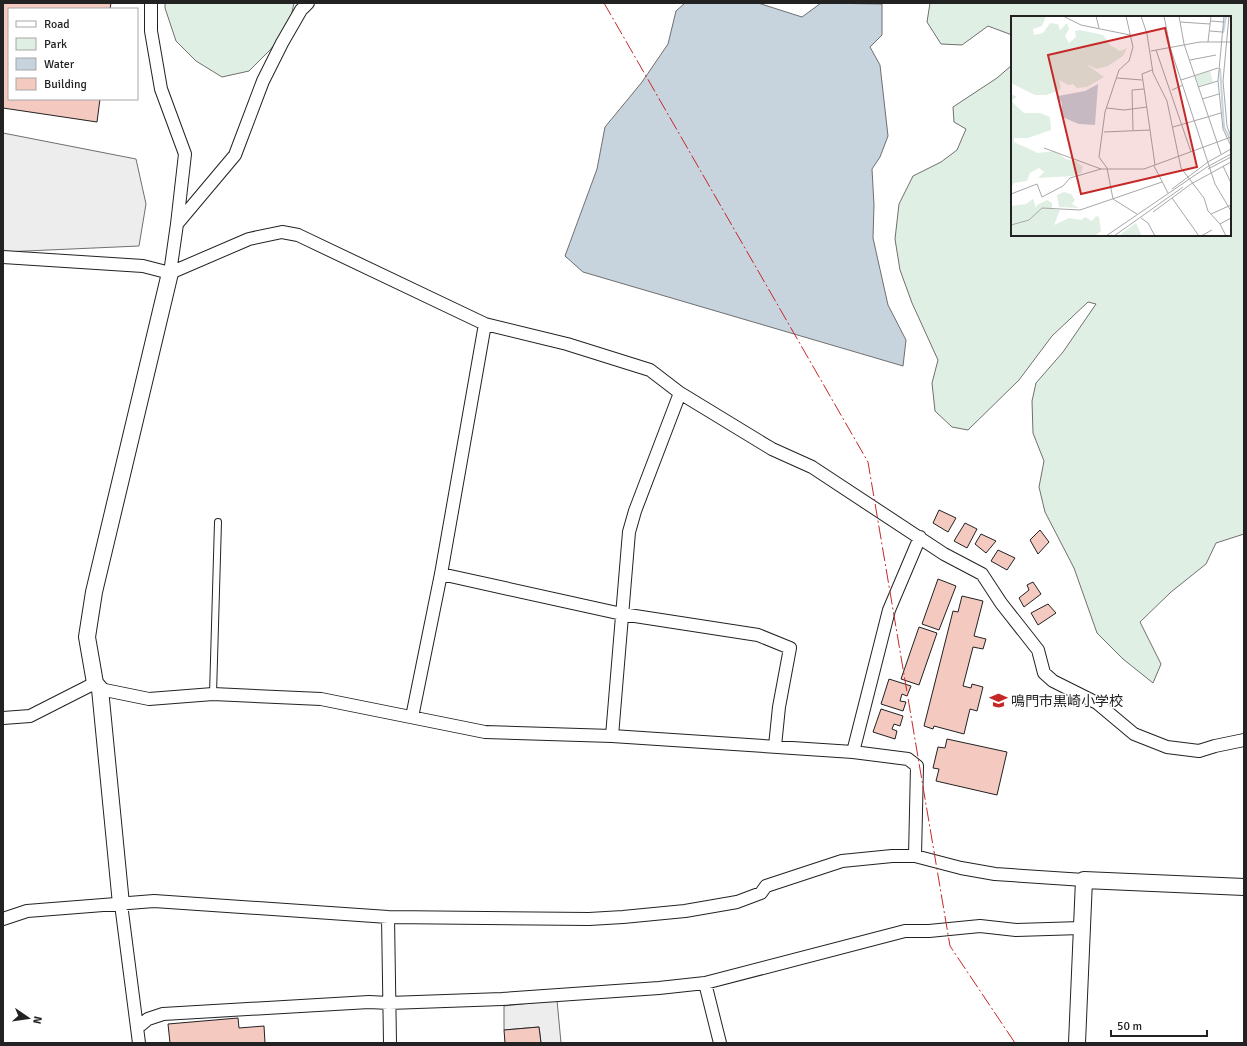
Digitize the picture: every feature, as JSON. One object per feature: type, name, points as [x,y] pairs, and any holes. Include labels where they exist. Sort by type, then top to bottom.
[{"type":"street","points":[[138,1043],[97,686],[87,637],[94,592],[170,272],[185,154],[161,90],[151,31],[151,3]]},
{"type":"street","points":[[177,224],[235,155],[263,81],[301,10],[308,3]]},
{"type":"street","points":[[3,257],[143,266],[170,272],[249,239],[282,232],[298,235],[485,324],[567,344],[650,370],[680,393],[772,449],[812,467],[944,554],[982,574],[1001,603],[1038,650],[1044,673],[1053,681],[1097,703],[1134,734],[1167,747],[1199,751],[1214,746],[1244,740]]},
{"type":"street","points":[[412,717],[441,574],[485,324]]},
{"type":"street","points":[[612,736],[629,532],[635,511],[680,393]]},
{"type":"street","points":[[853,752],[889,610],[920,537]]},
{"type":"street","points":[[441,574],[622,614],[758,635],[790,648],[779,707],[775,746]]},
{"type":"street","points":[[3,718],[30,716],[97,686],[149,699],[213,694],[321,699],[485,732],[612,736],[775,746],[853,752],[908,759],[917,766],[915,856]]},
{"type":"street","points":[[3,919],[27,911],[154,901],[388,917],[623,917],[685,911],[737,902],[760,893],[766,886],[842,862],[892,856],[915,856],[961,868],[995,874],[1084,880],[1244,887]]},
{"type":"street","points":[[1077,1043],[1084,880]]},
{"type":"street","points":[[388,917],[390,1043]]},
{"type":"street","points":[[137,1028],[148,1019],[163,1014],[361,1002],[389,1003],[502,998],[651,989],[705,983],[905,931],[929,931],[980,926],[1016,930],[1081,928]]},
{"type":"street","points":[[705,983],[720,1043]]},
{"type":"lane","points":[[213,694],[218,522]]},
{"type":"green space","points":[[165,3],[294,3],[289,26],[270,50],[249,71],[222,77],[196,61],[176,41],[165,8]]},
{"type":"green space","points":[[930,3],[1244,3],[1244,534],[1216,543],[1206,564],[1171,592],[1140,622],[1161,664],[1153,683],[1123,659],[1097,633],[1074,568],[1045,512],[1039,487],[1044,461],[1033,433],[1032,401],[1036,383],[1063,352],[1096,304],[1088,302],[1052,336],[1019,380],[968,430],[952,427],[935,411],[932,383],[938,360],[912,303],[900,270],[895,239],[899,204],[913,176],[941,162],[957,150],[966,129],[954,122],[953,107],[997,78],[1011,66],[1011,236],[1231,236],[1231,16],[1011,16],[1011,35],[988,26],[962,45],[941,44],[927,22]]},
{"type":"shaded area","points":[[3,133],[136,159],[146,204],[139,246],[3,252]]},
{"type":"shaded area","points":[[557,1000],[561,1043],[541,1043],[539,1027],[504,1030],[504,1006]]},
{"type":"water","points":[[685,3],[758,3],[802,17],[821,3],[882,4],[882,35],[870,47],[880,65],[888,136],[880,157],[872,169],[874,205],[873,238],[888,305],[906,340],[903,366],[583,272],[565,256],[597,169],[605,127],[642,82],[668,44],[676,11]]},
{"type":"building","points":[[3,3],[111,3],[110,8],[8,8],[8,100],[100,100],[97,122],[3,108]]},
{"type":"building","points":[[939,510],[956,518],[948,532],[933,523]]},
{"type":"building","points":[[965,523],[977,529],[967,548],[954,541]]},
{"type":"building","points":[[1040,530],[1049,542],[1038,554],[1030,540]]},
{"type":"building","points":[[981,534],[996,541],[986,553],[975,544]]},
{"type":"building","points":[[998,550],[1015,558],[1007,570],[991,561]]},
{"type":"building","points":[[938,579],[956,586],[939,630],[922,624]]},
{"type":"building","points":[[1033,582],[1041,594],[1024,607],[1019,598],[1029,590],[1027,585]]},
{"type":"building","points":[[962,596],[983,601],[974,636],[986,639],[983,649],[973,647],[963,686],[971,688],[972,684],[983,687],[977,711],[970,709],[964,734],[934,726],[933,729],[924,726],[953,611],[958,612]]},
{"type":"building","points":[[1048,604],[1056,613],[1038,625],[1031,613]]},
{"type":"building","points":[[919,627],[937,633],[919,685],[901,679]]},
{"type":"building","points":[[889,679],[911,686],[907,696],[902,694],[900,701],[906,702],[903,711],[881,704]]},
{"type":"building","points":[[881,709],[903,716],[900,726],[894,724],[892,729],[897,731],[895,739],[873,732]]},
{"type":"building","points":[[947,739],[1007,752],[997,795],[936,781],[939,769],[933,768],[938,747],[945,748]]},
{"type":"building","points":[[238,1018],[239,1028],[264,1026],[265,1043],[170,1043],[168,1024]]},
{"type":"building","points":[[539,1027],[541,1043],[505,1043],[504,1030]]},
{"type":"power","points":[[604,3],[868,462],[950,946],[1015,1043]]},
{"type":"place","name":"鳴門市黒崎小学校","points":[[998,701]]}]
